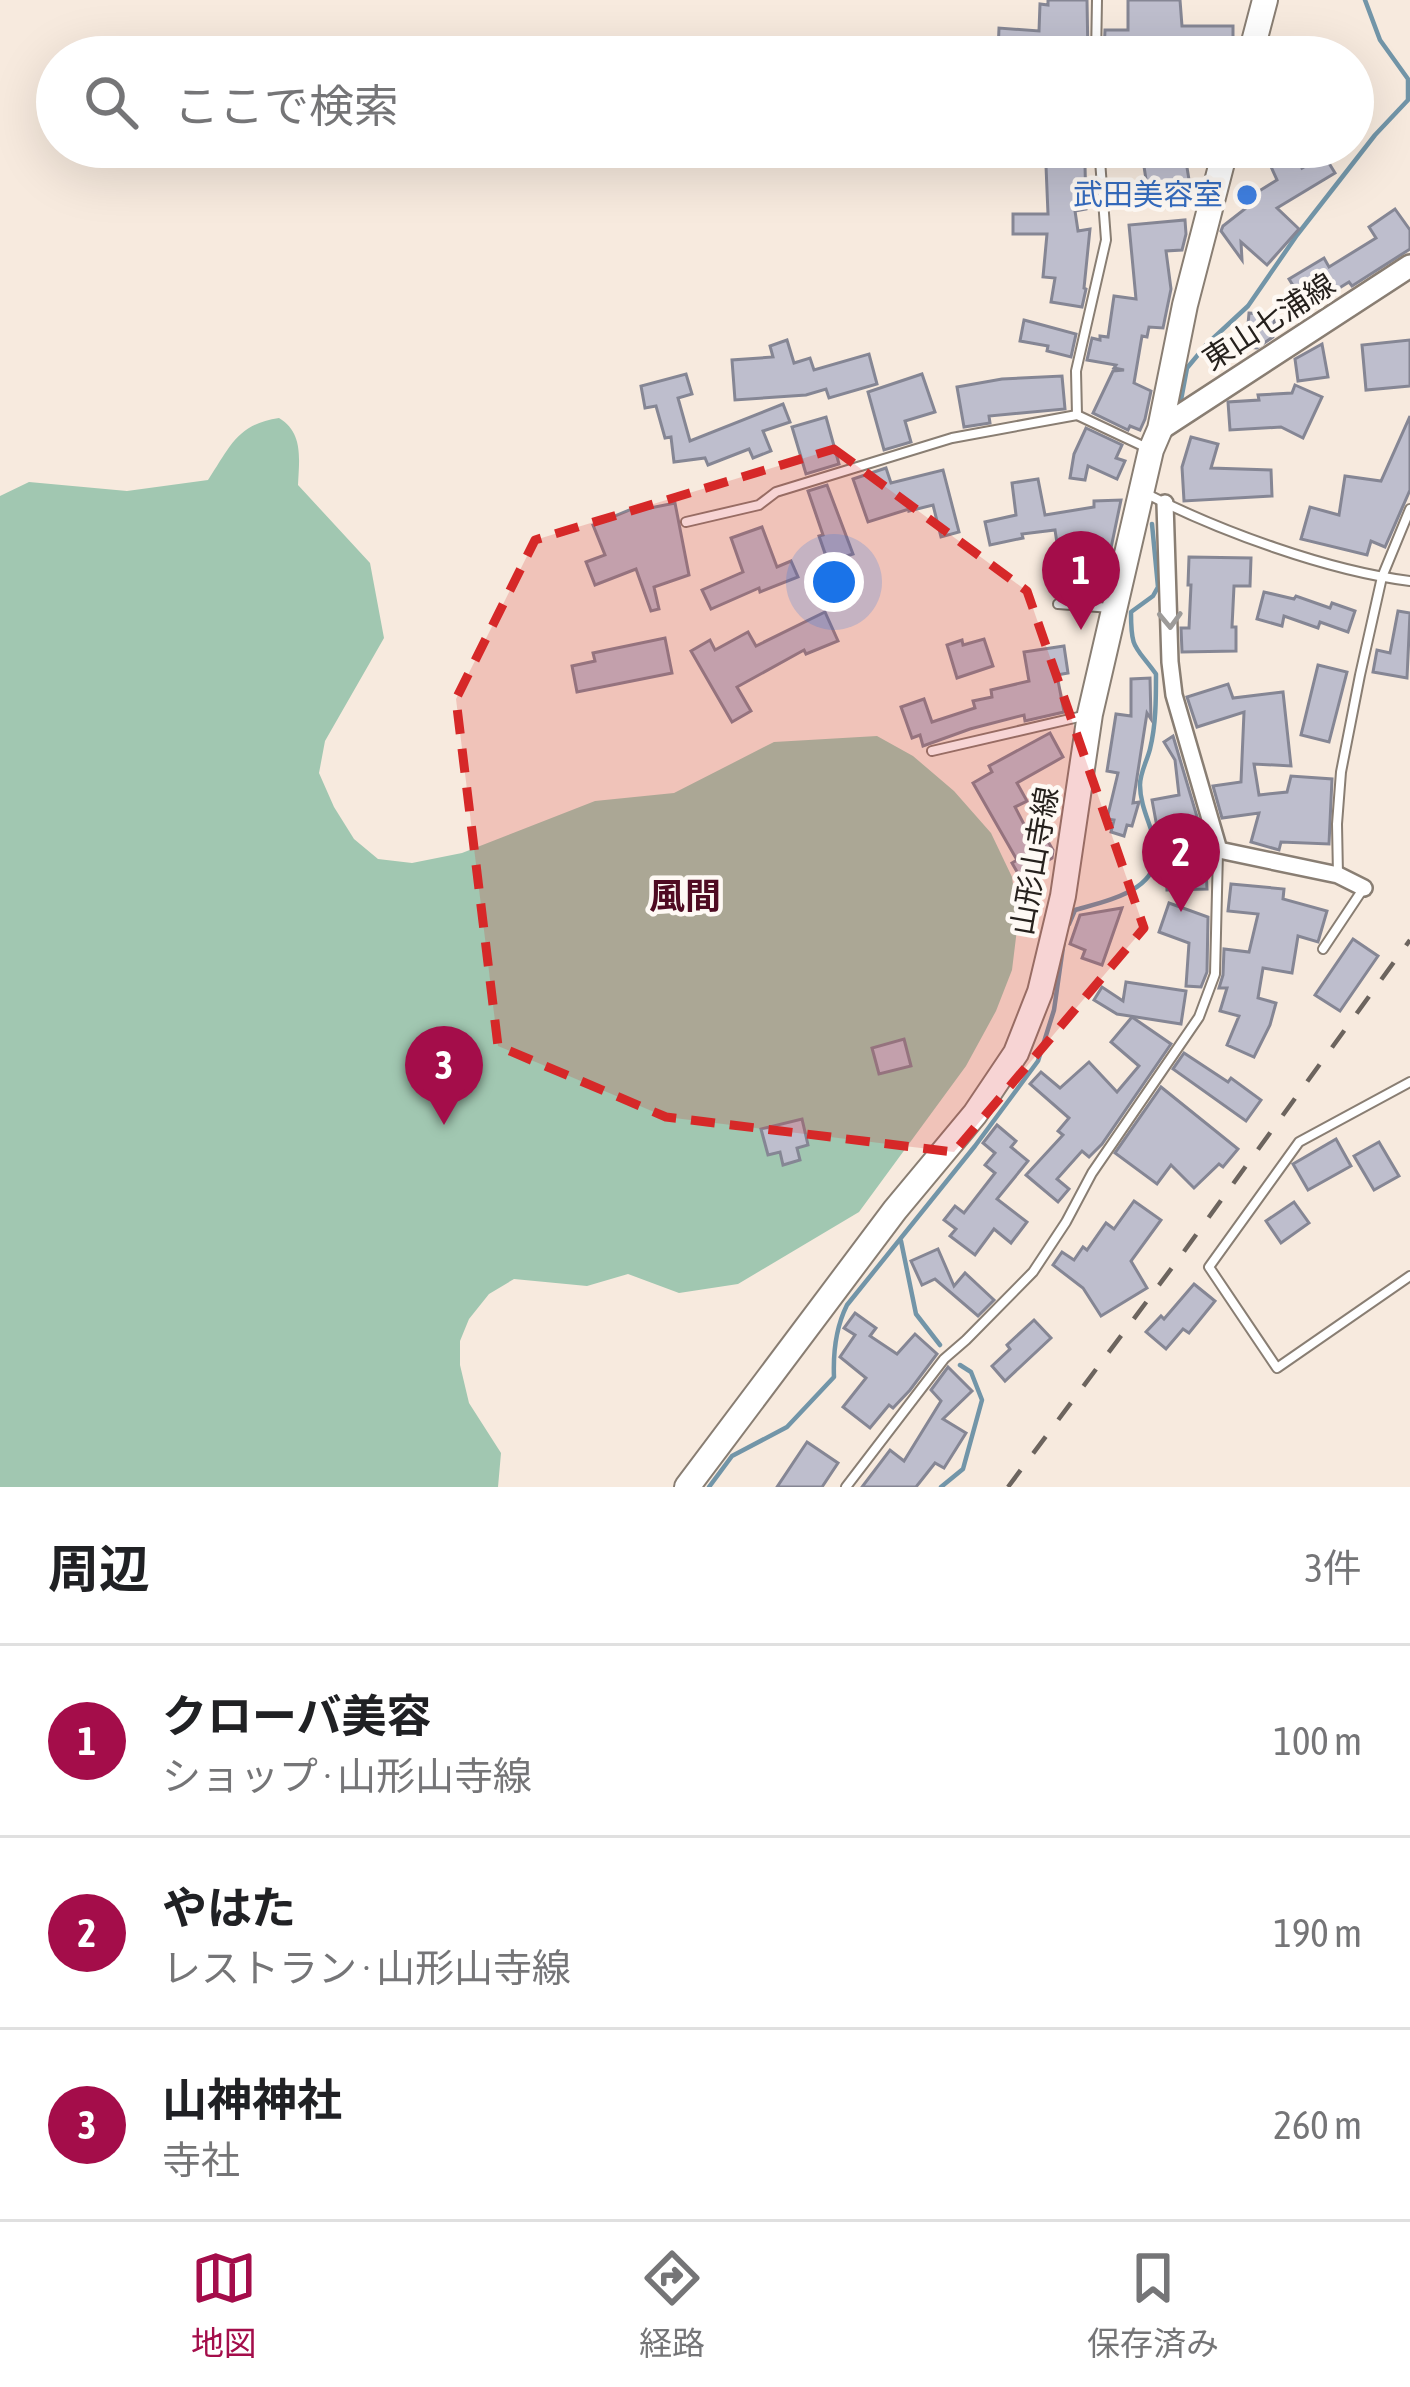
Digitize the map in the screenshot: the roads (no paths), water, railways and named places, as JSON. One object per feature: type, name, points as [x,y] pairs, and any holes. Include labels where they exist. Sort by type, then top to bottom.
[{"type":"main road","points":[[1256,36],[1265,0]]},
{"type":"main road","name":"山形山寺線","points":[[687,1487],[895,1210],[975,1114],[1016,1053],[1040,992],[1063,896],[1090,714],[1113,608],[1154,498],[1156,440],[1221,168]]},
{"type":"main road","name":"東山七浦線","points":[[1156,440],[1410,266]]},
{"type":"street","points":[[1154,498],[1174,695],[1219,850],[1338,875],[1364,888]]},
{"type":"lane","points":[[1096,36],[1097,0]]},
{"type":"lane","points":[[1077,415],[1076,371],[1106,240],[1101,168]]},
{"type":"lane","points":[[686,522],[759,505],[776,492],[952,438],[1077,415],[1156,440]]},
{"type":"lane","points":[[1154,498],[1275,546],[1382,578],[1410,581]]},
{"type":"lane","points":[[1338,875],[1341,772],[1382,578],[1410,508]]},
{"type":"lane","points":[[1058,604],[1113,608]]},
{"type":"lane","points":[[932,751],[1090,714]]},
{"type":"lane","points":[[847,1487],[944,1359],[1033,1273],[1111,1144],[1199,1017],[1215,974],[1219,850]]},
{"type":"lane","points":[[1323,949],[1364,888]]},
{"type":"lane","points":[[1410,1082],[1299,1142],[1209,1267],[1277,1368],[1410,1276]]},
{"type":"waterway","points":[[1365,0],[1380,40],[1408,79],[1408,100],[1374,136]]},
{"type":"waterway","points":[[1181,400],[1187,368],[1248,306],[1349,168]]},
{"type":"waterway","points":[[1069,924],[1075,910],[1119,896],[1144,881],[1156,856],[1140,785],[1153,731],[1156,674],[1136,647],[1131,612],[1158,587],[1152,524]]},
{"type":"waterway","points":[[709,1487],[732,1456],[787,1427],[834,1377],[836,1340],[847,1305],[1038,1061],[1054,1010],[1064,940]]},
{"type":"waterway","points":[[901,1241],[916,1314],[940,1345]]},
{"type":"waterway","points":[[941,1487],[963,1469],[982,1400],[971,1372],[960,1365]]},
{"type":"railway","points":[[1008,1487],[1410,940]]},
{"type":"place","name":"武田美容室","points":[[1247,195]]},
{"type":"place","name":"クローバ美容","points":[[1081,630]]},
{"type":"place","name":"やはた","points":[[1181,912]]},
{"type":"place","name":"山神神社","points":[[444,1125]]},
{"type":"district","name":"風間","points":[[685,896]]}]
